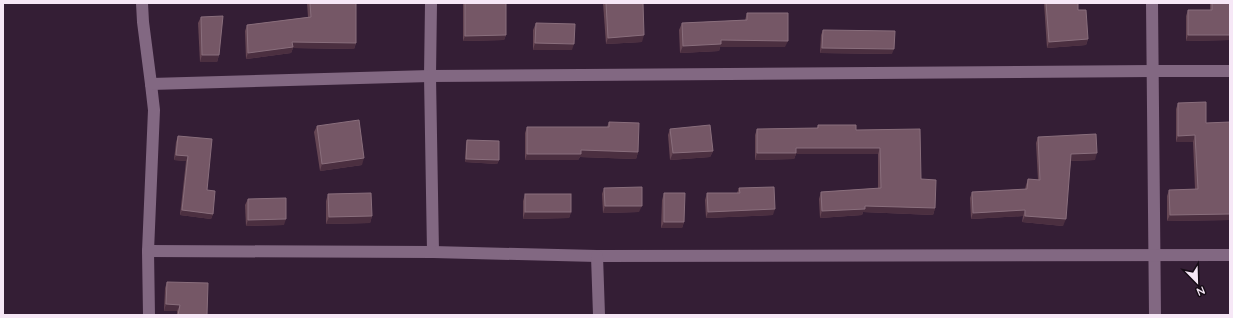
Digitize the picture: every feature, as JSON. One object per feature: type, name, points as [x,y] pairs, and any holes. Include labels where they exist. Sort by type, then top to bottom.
[{"type":"street","points":[[142,3],[154,110],[148,251],[149,315]]},
{"type":"street","points":[[432,3],[430,76],[433,252]]},
{"type":"street","points":[[1152,3],[1153,255],[1155,315]]},
{"type":"street","points":[[151,84],[430,76],[1230,71]]},
{"type":"street","points":[[148,251],[433,252],[597,256],[1230,255]]},
{"type":"street","points":[[597,256],[599,315]]},
{"type":"building","points":[[310,3],[356,3],[356,43],[292,42],[293,47],[248,53],[247,25],[311,17]]},
{"type":"building","points":[[465,3],[506,3],[506,35],[465,36]]},
{"type":"building","points":[[606,3],[643,3],[644,35],[608,38]]},
{"type":"building","points":[[1046,3],[1078,3],[1078,10],[1086,10],[1088,39],[1049,42]]},
{"type":"building","points":[[1212,3],[1230,3],[1230,35],[1188,35],[1188,10],[1212,10]]},
{"type":"building","points":[[747,13],[788,13],[788,41],[721,40],[721,44],[683,46],[682,23],[747,20]]},
{"type":"building","points":[[223,16],[219,55],[202,55],[201,17]]},
{"type":"building","points":[[536,23],[575,24],[574,44],[535,43]]},
{"type":"building","points":[[823,30],[895,31],[894,49],[822,48]]},
{"type":"building","points":[[1206,102],[1206,123],[1230,122],[1230,214],[1170,215],[1169,190],[1198,189],[1195,135],[1178,136],[1178,103]]},
{"type":"building","points":[[359,120],[364,158],[322,164],[317,126]]},
{"type":"building","points":[[609,122],[639,123],[638,152],[581,150],[581,154],[527,154],[527,127],[609,127]]},
{"type":"building","points":[[710,125],[713,151],[673,153],[670,129]]},
{"type":"building","points":[[818,125],[856,125],[856,130],[920,129],[921,179],[936,180],[935,208],[865,206],[865,209],[822,211],[821,192],[881,188],[880,148],[796,148],[796,153],[757,153],[757,129],[818,128]]},
{"type":"building","points":[[1096,134],[1097,153],[1071,154],[1066,219],[1025,216],[1025,210],[973,213],[972,192],[1027,189],[1028,179],[1040,180],[1038,137]]},
{"type":"building","points":[[178,136],[212,139],[207,190],[215,191],[213,214],[182,210],[188,156],[176,155]]},
{"type":"building","points":[[467,140],[499,141],[499,160],[466,159]]},
{"type":"building","points":[[642,187],[642,206],[605,206],[604,188]]},
{"type":"building","points":[[774,187],[775,209],[708,212],[707,193],[740,193],[739,188]]},
{"type":"building","points":[[371,193],[372,216],[329,217],[328,194]]},
{"type":"building","points":[[664,193],[685,193],[684,222],[664,222]]},
{"type":"building","points":[[525,194],[571,194],[571,212],[525,212]]},
{"type":"building","points":[[286,198],[286,219],[248,220],[248,199]]},
{"type":"building","points":[[167,282],[208,283],[207,315],[178,315],[180,305],[166,304]]}]
